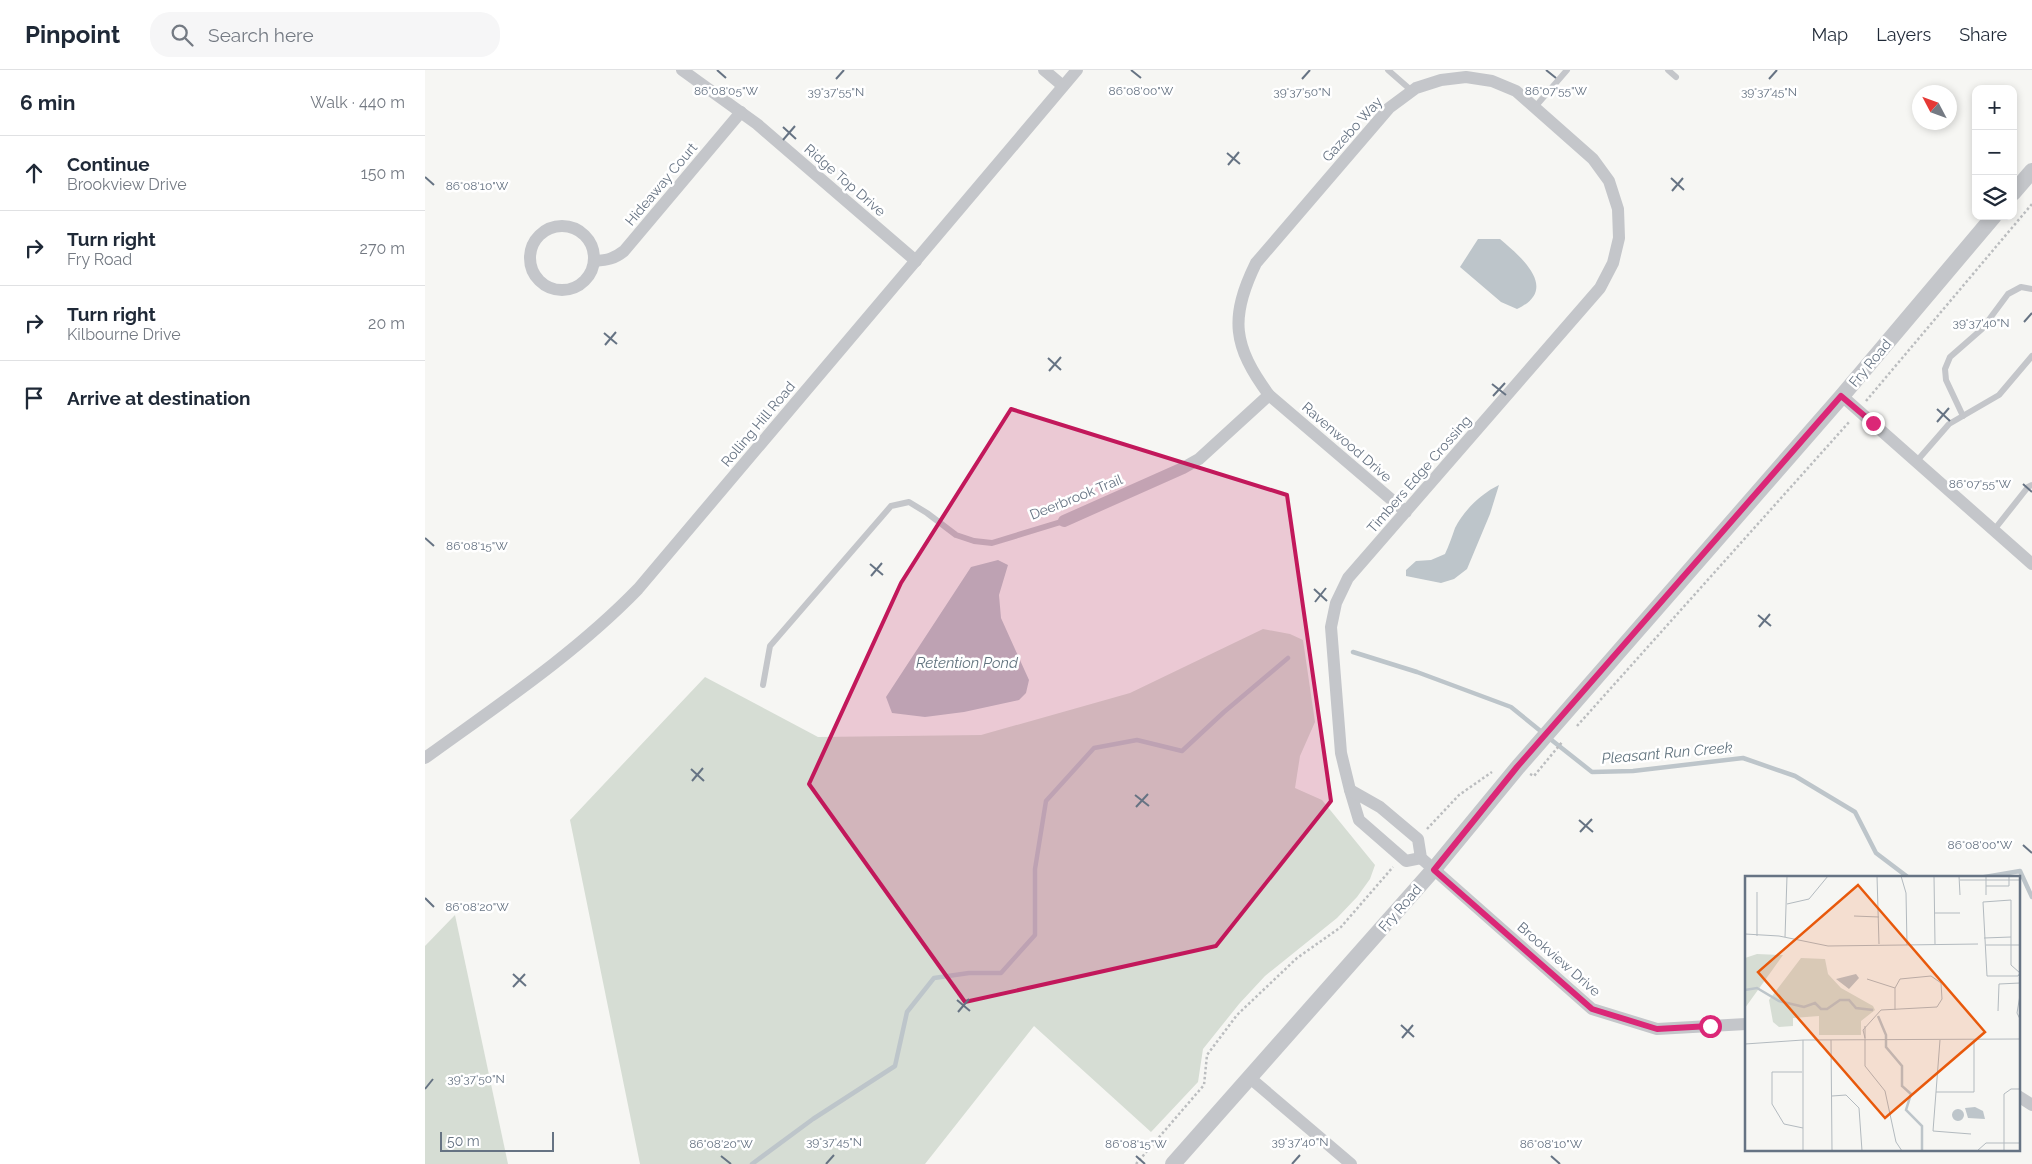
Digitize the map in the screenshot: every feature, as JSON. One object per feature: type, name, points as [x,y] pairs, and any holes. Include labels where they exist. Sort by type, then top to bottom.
[{"type":"street","name":"Ridge Top Drive","points":[[682,70],[741,112],[916,261]]},
{"type":"street","points":[[1044,70],[1063,86]]},
{"type":"street","name":"Rolling Hill Road","points":[[425,758],[563,657],[621,607],[663,560],[1077,70]]},
{"type":"street","name":"Gazebo Way","points":[[1269,394],[1252,371],[1241,344],[1238,315],[1244,287],[1255,263],[1389,108],[1416,88],[1466,74],[1492,81],[1516,91],[1593,159],[1609,181],[1618,209]]},
{"type":"street","name":"Hideaway Court","points":[[595,261],[617,257],[624,251],[741,112]]},
{"type":"street","points":[[2017,189],[2030,178]]},
{"type":"street","name":"Timbers Edge Crossing","points":[[1401,857],[1359,820],[1349,790],[1341,753],[1331,627],[1337,603],[1348,578],[1599,288],[1613,263],[1619,238],[1618,209]]},
{"type":"street","name":"Fry Road","points":[[1173,1164],[1434,870],[1517,767],[1841,396],[1991,220]]},
{"type":"street","points":[[561,225],[570,226],[586,236],[594,252],[595,261],[592,271],[586,279],[574,287],[559,290],[550,288],[535,275],[531,266],[530,256],[532,246],[537,238],[552,227],[561,225]]},
{"type":"street","name":"Ravenwood Drive","points":[[1269,394],[1405,512]]},
{"type":"street","name":"Deerbrook Trail","points":[[1064,521],[1191,464],[1199,459],[1269,394]]},
{"type":"street","points":[[1841,396],[2031,563]]},
{"type":"street","points":[[1349,790],[1380,807],[1418,839],[1421,858],[1434,870]]},
{"type":"street","points":[[1401,857],[1406,861],[1421,858]]},
{"type":"street","name":"Brookview Drive","points":[[1434,870],[1592,1009],[1657,1029],[1745,1024]]},
{"type":"street","points":[[1250,1078],[1351,1164]]},
{"type":"street","points":[[2019,1097],[2032,1105]]},
{"type":"lane","points":[[1388,70],[1412,91]]},
{"type":"lane","points":[[1535,107],[1567,70]]},
{"type":"lane","points":[[1668,70],[1676,77]]},
{"type":"lane","points":[[1963,416],[1946,380],[1945,369],[1950,357],[1982,329],[2008,294],[2021,287],[2032,289]]},
{"type":"lane","points":[[1916,462],[1949,424],[1999,395],[2032,356]]},
{"type":"lane","points":[[1994,530],[2028,487],[2032,485]]},
{"type":"lane","name":"Deerbrook Trail","points":[[763,686],[770,646],[891,506],[909,502],[927,513],[955,535],[974,541],[992,543],[1064,521]]},
{"type":"path","points":[[1623,674],[1858,410],[2032,204]]},
{"type":"path","points":[[1418,839],[1459,795],[1504,764],[1517,767]]},
{"type":"path","points":[[1136,1164],[1204,1084],[1207,1054],[1237,1014],[1297,958],[1341,927],[1401,857]]},
{"type":"highlighted area","points":[[1011,409],[1287,495],[1331,801],[1216,946],[965,1002],[809,784],[901,583]]},
{"type":"shaded area","points":[[1263,629],[1290,634],[1303,640],[1315,722],[1300,756],[1295,788],[1322,800],[1375,865],[1370,879],[1357,897],[1337,918],[1265,976],[1239,1004],[1203,1049],[1198,1082],[1151,1132],[1034,1026],[925,1164],[640,1164],[570,820],[705,677],[818,737],[981,735],[1130,693]]},
{"type":"shaded area","points":[[455,915],[508,1164],[425,1164],[425,946]]},
{"type":"water","points":[[1478,239],[1500,239],[1526,264],[1533,273],[1536,283],[1535,292],[1529,301],[1517,309],[1501,302],[1460,267]]},
{"type":"water","points":[[1499,485],[1490,514],[1467,569],[1454,579],[1441,583],[1406,576],[1406,570],[1416,561],[1431,560],[1445,554],[1455,528],[1463,515],[1480,497]]},
{"type":"water","name":"Retention Pond","points":[[998,560],[1008,565],[999,595],[1001,618],[1029,680],[1026,693],[1019,700],[964,712],[925,717],[892,713],[886,697],[971,567]]},
{"type":"waterway","name":"Pleasant Run Creek","points":[[1353,652],[1417,672],[1511,707],[1543,733]]},
{"type":"waterway","name":"Pleasant Run Creek","points":[[752,1164],[813,1119],[895,1066],[907,1012],[934,978],[969,973],[1001,973],[1035,935],[1035,869],[1046,801],[1094,748],[1137,740],[1182,751],[1224,712],[1288,658]]},
{"type":"waterway","name":"Pleasant Run Creek","points":[[1549,738],[1592,772],[1633,771],[1743,758],[1795,776],[1855,812],[1876,853],[1906,876]]},
{"type":"waterway","name":"Pleasant Run Creek","points":[[1991,876],[2020,871],[2032,897]]},
{"type":"route","points":[[1710,1026],[1657,1029],[1592,1009],[1434,870],[1517,767],[1841,396],[1873,423]]}]
